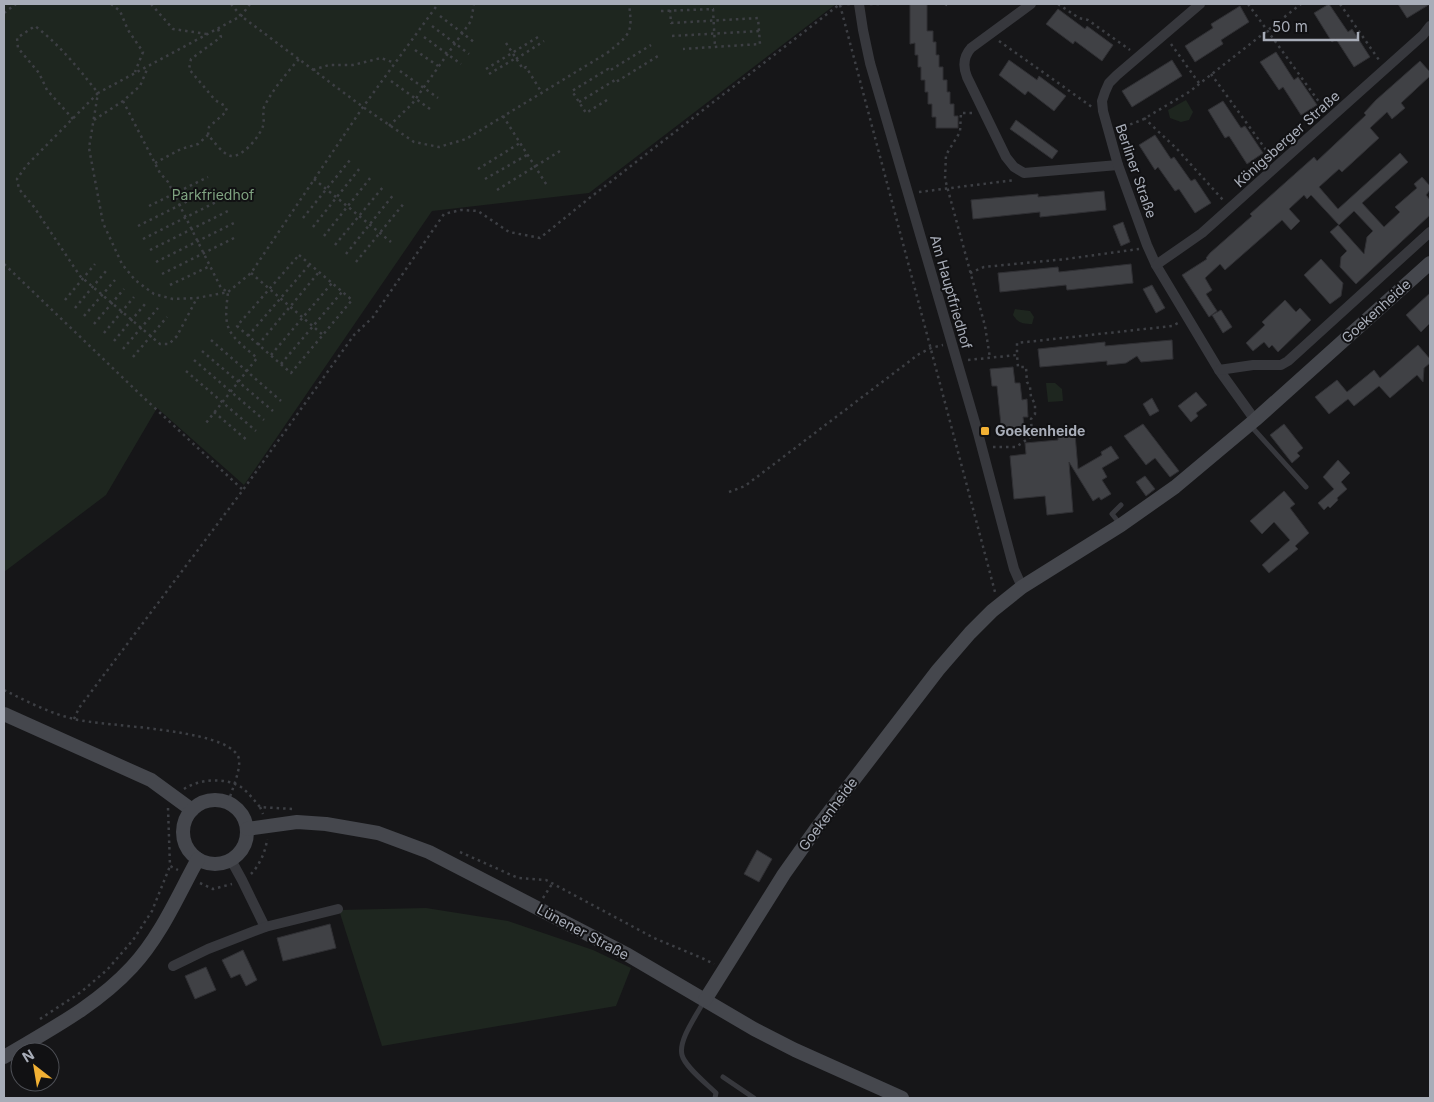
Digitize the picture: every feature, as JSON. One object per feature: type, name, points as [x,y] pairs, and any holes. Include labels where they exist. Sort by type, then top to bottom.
[{"type":"main road","name":"Goekenheide","points":[[705,1000],[779,882],[816,829],[938,670],[970,633],[1000,604],[1022,587],[1121,526],[1175,487],[1252,422],[1430,263]]},
{"type":"main road","points":[[4,714],[151,780],[192,810]]},
{"type":"main road","points":[[215,800],[228,803],[239,811],[245,822],[247,836],[242,850],[231,860],[218,864],[211,864],[198,859],[188,849],[183,836],[185,822],[192,810],[197,806],[215,800]]},
{"type":"main road","name":"Lünener Straße","points":[[247,829],[298,822],[326,824],[378,833],[429,852],[628,955],[754,1029],[902,1098]]},
{"type":"main road","points":[[4,1057],[85,1008],[133,966],[157,933],[198,859]]},
{"type":"street","name":"Am Hauptfriedhof","points":[[859,4],[870,63],[957,362],[1014,569],[1022,587]]},
{"type":"street","points":[[1031,4],[971,48],[967,52],[964,63],[967,78],[1009,162],[1024,173],[1118,164]]},
{"type":"street","name":"Berliner Straße","points":[[1200,4],[1109,83],[1102,101],[1103,111],[1118,164],[1156,265],[1252,422]]},
{"type":"street","name":"Königsberger Straße","points":[[1156,265],[1202,233],[1385,68],[1426,38],[1430,26]]},
{"type":"street","points":[[1219,370],[1253,365],[1280,365],[1288,361],[1430,232]]},
{"type":"street","points":[[231,860],[265,927]]},
{"type":"street","points":[[173,966],[208,949],[265,927],[338,909]]},
{"type":"lane","points":[[1252,422],[1306,487]]},
{"type":"lane","points":[[1121,505],[1112,514],[1121,526]]},
{"type":"lane","points":[[705,1000],[682,1042],[682,1055],[689,1066],[716,1093],[714,1098]]},
{"type":"lane","points":[[723,1077],[754,1098]]},
{"type":"path","points":[[4,13],[16,4]]},
{"type":"path","points":[[111,4],[120,11],[128,30],[143,52],[134,74]]},
{"type":"path","points":[[150,4],[173,29],[207,34]]},
{"type":"path","points":[[231,4],[241,16],[389,126],[414,142],[439,147],[466,139],[607,53],[625,38],[631,24],[628,4]]},
{"type":"path","points":[[197,298],[178,336],[169,344],[160,344],[83,279],[34,207],[19,189],[17,179],[26,166],[98,93],[241,16],[250,4]]},
{"type":"path","points":[[73,119],[47,90],[39,72],[18,48],[17,38],[35,26],[51,38],[57,47],[68,56],[98,93],[89,148],[103,223],[122,264],[135,280],[154,294],[173,298],[197,298],[228,292],[251,273],[363,107],[438,4]]},
{"type":"path","points":[[389,126],[423,88],[463,33],[471,21],[474,4]]},
{"type":"path","points":[[671,4],[671,23],[758,18],[760,44],[683,49]]},
{"type":"path","points":[[688,4],[689,10]]},
{"type":"path","points":[[702,4],[702,9]]},
{"type":"path","points":[[74,719],[79,708],[243,490],[354,335],[374,317],[444,214],[462,210],[478,211],[509,232],[540,238],[840,4],[994,591],[1000,604]]},
{"type":"path","points":[[945,4],[949,6]]},
{"type":"path","points":[[1058,4],[1079,18],[1088,20],[1138,56]]},
{"type":"path","points":[[1248,4],[1331,118]]},
{"type":"path","points":[[1108,134],[1144,118],[1188,92],[1301,4]]},
{"type":"path","points":[[1340,4],[1385,68]]},
{"type":"path","points":[[661,11],[713,9],[715,47]]},
{"type":"path","points":[[440,16],[474,42]]},
{"type":"path","points":[[432,26],[469,54]]},
{"type":"path","points":[[155,163],[181,149],[198,144],[208,134],[209,127],[227,111],[225,106],[215,100],[189,69],[191,58],[221,37],[218,29]]},
{"type":"path","points":[[672,36],[760,31]]},
{"type":"path","points":[[989,34],[1089,106],[1103,111]]},
{"type":"path","points":[[1165,34],[1199,84]]},
{"type":"path","points":[[424,37],[461,64]]},
{"type":"path","points":[[486,69],[538,37]]},
{"type":"path","points":[[489,74],[544,41]]},
{"type":"path","points":[[506,43],[522,69],[526,67],[542,93]]},
{"type":"path","points":[[607,100],[586,113],[572,91],[608,69],[609,71],[650,45]]},
{"type":"path","points":[[415,50],[438,66]]},
{"type":"path","points":[[579,102],[658,56]]},
{"type":"path","points":[[313,70],[329,65],[353,65],[381,58],[395,63]]},
{"type":"path","points":[[208,134],[224,153],[231,156],[238,155],[258,138],[264,124],[263,109],[277,85],[299,59]]},
{"type":"path","points":[[94,120],[123,101],[140,86],[148,67]]},
{"type":"path","points":[[400,71],[438,98]]},
{"type":"path","points":[[1211,74],[1278,165]]},
{"type":"path","points":[[391,81],[430,109]]},
{"type":"path","points":[[123,101],[155,163],[174,194],[221,288],[228,292]]},
{"type":"path","points":[[984,111],[961,113],[960,132],[946,155],[945,180],[985,326],[990,358]]},
{"type":"path","points":[[503,116],[548,187]]},
{"type":"path","points":[[1144,118],[1177,149],[1230,208]]},
{"type":"path","points":[[478,169],[520,143]]},
{"type":"path","points":[[497,190],[560,151]]},
{"type":"path","points":[[485,179],[527,154]]},
{"type":"path","points":[[303,218],[350,160]]},
{"type":"path","points":[[313,227],[360,168]]},
{"type":"path","points":[[908,194],[1014,181],[1024,173]]},
{"type":"path","points":[[149,206],[208,177]]},
{"type":"path","points":[[324,236],[371,177]]},
{"type":"path","points":[[314,179],[391,242]]},
{"type":"path","points":[[335,245],[383,187]]},
{"type":"path","points":[[138,226],[214,188]]},
{"type":"path","points":[[346,254],[394,194]]},
{"type":"path","points":[[143,239],[224,198]]},
{"type":"path","points":[[356,262],[405,202]]},
{"type":"path","points":[[150,250],[230,210]]},
{"type":"path","points":[[156,262],[234,223]]},
{"type":"path","points":[[162,274],[236,237]]},
{"type":"path","points":[[970,273],[984,267],[1135,251],[1148,245]]},
{"type":"path","points":[[299,255],[310,264],[352,300],[291,373],[237,326],[299,255]]},
{"type":"path","points":[[4,264],[243,490]]},
{"type":"path","points":[[65,300],[96,264]]},
{"type":"path","points":[[248,336],[310,264]]},
{"type":"path","points":[[170,285],[210,266]]},
{"type":"path","points":[[75,308],[106,271]]},
{"type":"path","points":[[258,345],[319,272]]},
{"type":"path","points":[[251,273],[323,335]]},
{"type":"path","points":[[84,316],[115,280]]},
{"type":"path","points":[[271,355],[332,283]]},
{"type":"path","points":[[94,324],[124,289]]},
{"type":"path","points":[[206,423],[257,358],[235,338],[229,329],[226,319],[228,292]]},
{"type":"path","points":[[281,364],[342,292]]},
{"type":"path","points":[[104,333],[134,297]]},
{"type":"path","points":[[114,341],[145,304]]},
{"type":"path","points":[[123,349],[158,308]]},
{"type":"path","points":[[133,357],[167,317]]},
{"type":"path","points":[[1032,436],[1035,404],[1027,382],[1026,367],[1018,367],[1017,343],[1172,326],[1188,318]]},
{"type":"path","points":[[211,340],[282,401]]},
{"type":"path","points":[[729,492],[745,486],[919,354],[930,348]]},
{"type":"path","points":[[202,351],[273,411]]},
{"type":"path","points":[[957,362],[1017,355]]},
{"type":"path","points":[[194,360],[264,420]]},
{"type":"path","points":[[186,371],[256,430]]},
{"type":"path","points":[[214,412],[248,441]]},
{"type":"path","points":[[981,447],[1016,447],[1032,436],[1074,428]]},
{"type":"path","points":[[4,690],[51,712],[74,719],[99,724],[180,732],[216,741],[231,748],[238,757],[239,766],[228,803]]},
{"type":"path","points":[[34,1024],[81,992],[107,970],[133,940],[152,911],[170,866],[167,809],[185,788],[197,781],[234,784],[240,787],[260,807],[266,826],[266,847],[254,871],[242,880],[214,889],[170,866]]},
{"type":"green space","name":"Parkfriedhof","points":[[4,4],[836,4],[589,193],[432,211],[244,485],[157,408],[106,495],[4,572]]},
{"type":"green space","points":[[1186,100],[1193,112],[1189,120],[1181,122],[1170,118],[1168,110]]},
{"type":"green space","points":[[1015,309],[1030,311],[1034,317],[1032,324],[1017,320],[1013,315]]},
{"type":"green space","points":[[1046,383],[1055,383],[1062,389],[1063,401],[1048,402]]},
{"type":"green space","points":[[426,908],[508,921],[593,950],[631,968],[616,1006],[382,1046],[339,910]]},
{"type":"building","points":[[910,4],[927,4],[927,31],[933,31],[933,42],[936,42],[936,55],[939,55],[939,67],[943,67],[943,80],[947,80],[950,104],[954,104],[954,116],[958,116],[958,128],[936,128],[936,117],[932,117],[932,104],[928,104],[928,92],[925,92],[925,80],[921,80],[921,67],[918,67],[918,55],[915,55],[915,43],[910,44]]},
{"type":"building","points":[[1329,4],[1348,32],[1352,29],[1370,57],[1354,67],[1336,39],[1332,42],[1314,13]]},
{"type":"building","points":[[1398,4],[1430,4],[1407,18]]},
{"type":"building","points":[[1240,6],[1249,22],[1221,40],[1223,44],[1195,62],[1185,46],[1213,28],[1211,24]]},
{"type":"building","points":[[1058,9],[1085,29],[1087,26],[1113,45],[1102,61],[1075,41],[1073,44],[1046,24]]},
{"type":"building","points":[[1276,52],[1294,80],[1298,77],[1317,105],[1301,115],[1283,87],[1279,90],[1260,62]]},
{"type":"building","points":[[1009,60],[1037,80],[1039,76],[1066,96],[1054,111],[1028,91],[1025,95],[999,75]]},
{"type":"building","points":[[1172,60],[1182,76],[1132,107],[1122,91]]},
{"type":"building","points":[[1420,61],[1430,72],[1430,76],[1401,103],[1405,108],[1392,119],[1387,112],[1370,128],[1379,138],[1342,172],[1339,169],[1319,187],[1338,209],[1400,153],[1408,162],[1362,203],[1384,227],[1400,212],[1395,207],[1417,188],[1414,184],[1422,177],[1430,186],[1430,190],[1426,195],[1430,200],[1430,215],[1356,284],[1340,267],[1341,257],[1347,251],[1330,232],[1338,225],[1364,254],[1367,237],[1373,231],[1354,211],[1339,225],[1311,195],[1307,199],[1304,195],[1289,209],[1300,221],[1291,230],[1282,220],[1225,270],[1220,264],[1205,278],[1212,290],[1206,294],[1217,311],[1209,317],[1182,275],[1207,259],[1210,253],[1252,216],[1250,214],[1314,157],[1317,161],[1366,115],[1364,113],[1376,100]]},
{"type":"building","points":[[1223,101],[1241,128],[1245,126],[1263,153],[1247,164],[1229,136],[1225,138],[1208,110]]},
{"type":"building","points":[[1016,120],[1058,151],[1052,159],[1010,129]]},
{"type":"building","points":[[1155,135],[1171,159],[1174,157],[1191,181],[1195,179],[1211,203],[1195,213],[1179,189],[1175,191],[1158,167],[1155,170],[1139,145]]},
{"type":"building","points":[[1104,191],[1106,210],[1040,217],[1040,212],[973,219],[971,200],[1038,194],[1038,197]]},
{"type":"building","points":[[1123,222],[1130,242],[1121,246],[1113,226]]},
{"type":"building","points":[[1321,259],[1343,283],[1341,296],[1330,304],[1304,275]]},
{"type":"building","points":[[1131,264],[1133,283],[1067,290],[1066,285],[1000,292],[998,273],[1058,267],[1059,272]]},
{"type":"building","points":[[1152,285],[1165,308],[1156,313],[1143,289]]},
{"type":"building","points":[[1430,293],[1430,323],[1421,332],[1406,315]]},
{"type":"building","points":[[1285,300],[1296,312],[1300,308],[1311,320],[1278,352],[1272,345],[1269,348],[1264,342],[1253,351],[1246,343],[1265,325],[1262,322]]},
{"type":"building","points":[[1221,310],[1232,327],[1223,333],[1212,315]]},
{"type":"building","points":[[1172,340],[1173,359],[1141,362],[1137,356],[1126,363],[1107,365],[1107,361],[1040,367],[1038,349],[1105,342],[1105,346]]},
{"type":"building","points":[[1418,345],[1430,359],[1430,363],[1424,368],[1423,382],[1417,375],[1390,398],[1379,386],[1354,406],[1348,399],[1329,414],[1315,397],[1337,380],[1347,392],[1374,370],[1380,378]]},
{"type":"building","points":[[1013,367],[1015,383],[1020,383],[1022,400],[1027,399],[1028,417],[1023,417],[1025,434],[1002,435],[997,386],[992,386],[990,369]]},
{"type":"building","points":[[1196,392],[1207,405],[1196,413],[1198,416],[1191,422],[1178,406]]},
{"type":"building","points":[[1152,398],[1159,411],[1150,416],[1143,404]]},
{"type":"building","points":[[1143,424],[1179,471],[1170,477],[1155,458],[1146,465],[1124,436]]},
{"type":"building","points":[[1284,424],[1303,448],[1297,453],[1300,456],[1292,463],[1270,435]]},
{"type":"building","points":[[1075,434],[1078,469],[1102,455],[1101,452],[1111,446],[1119,458],[1102,468],[1107,477],[1102,480],[1111,494],[1101,500],[1099,497],[1093,501],[1069,462],[1073,512],[1047,515],[1045,496],[1014,499],[1010,456],[1026,454],[1025,443],[1058,440],[1058,435]]},
{"type":"building","points":[[1338,460],[1350,473],[1341,482],[1347,489],[1330,508],[1328,506],[1324,510],[1318,503],[1334,489],[1323,477]]},
{"type":"building","points":[[1145,476],[1155,489],[1146,496],[1136,482]]},
{"type":"building","points":[[1284,491],[1295,504],[1290,508],[1309,533],[1295,546],[1298,549],[1269,573],[1262,565],[1290,540],[1274,522],[1262,534],[1250,521]]},
{"type":"building","points":[[757,850],[772,859],[759,882],[744,874]]},
{"type":"building","points":[[330,924],[336,948],[283,961],[277,938]]},
{"type":"building","points":[[243,950],[257,980],[246,986],[240,974],[231,978],[222,960]]},
{"type":"building","points":[[206,967],[216,990],[195,999],[185,976]]},
{"type":"place","name":"Goekenheide","points":[[985,431]]}]
